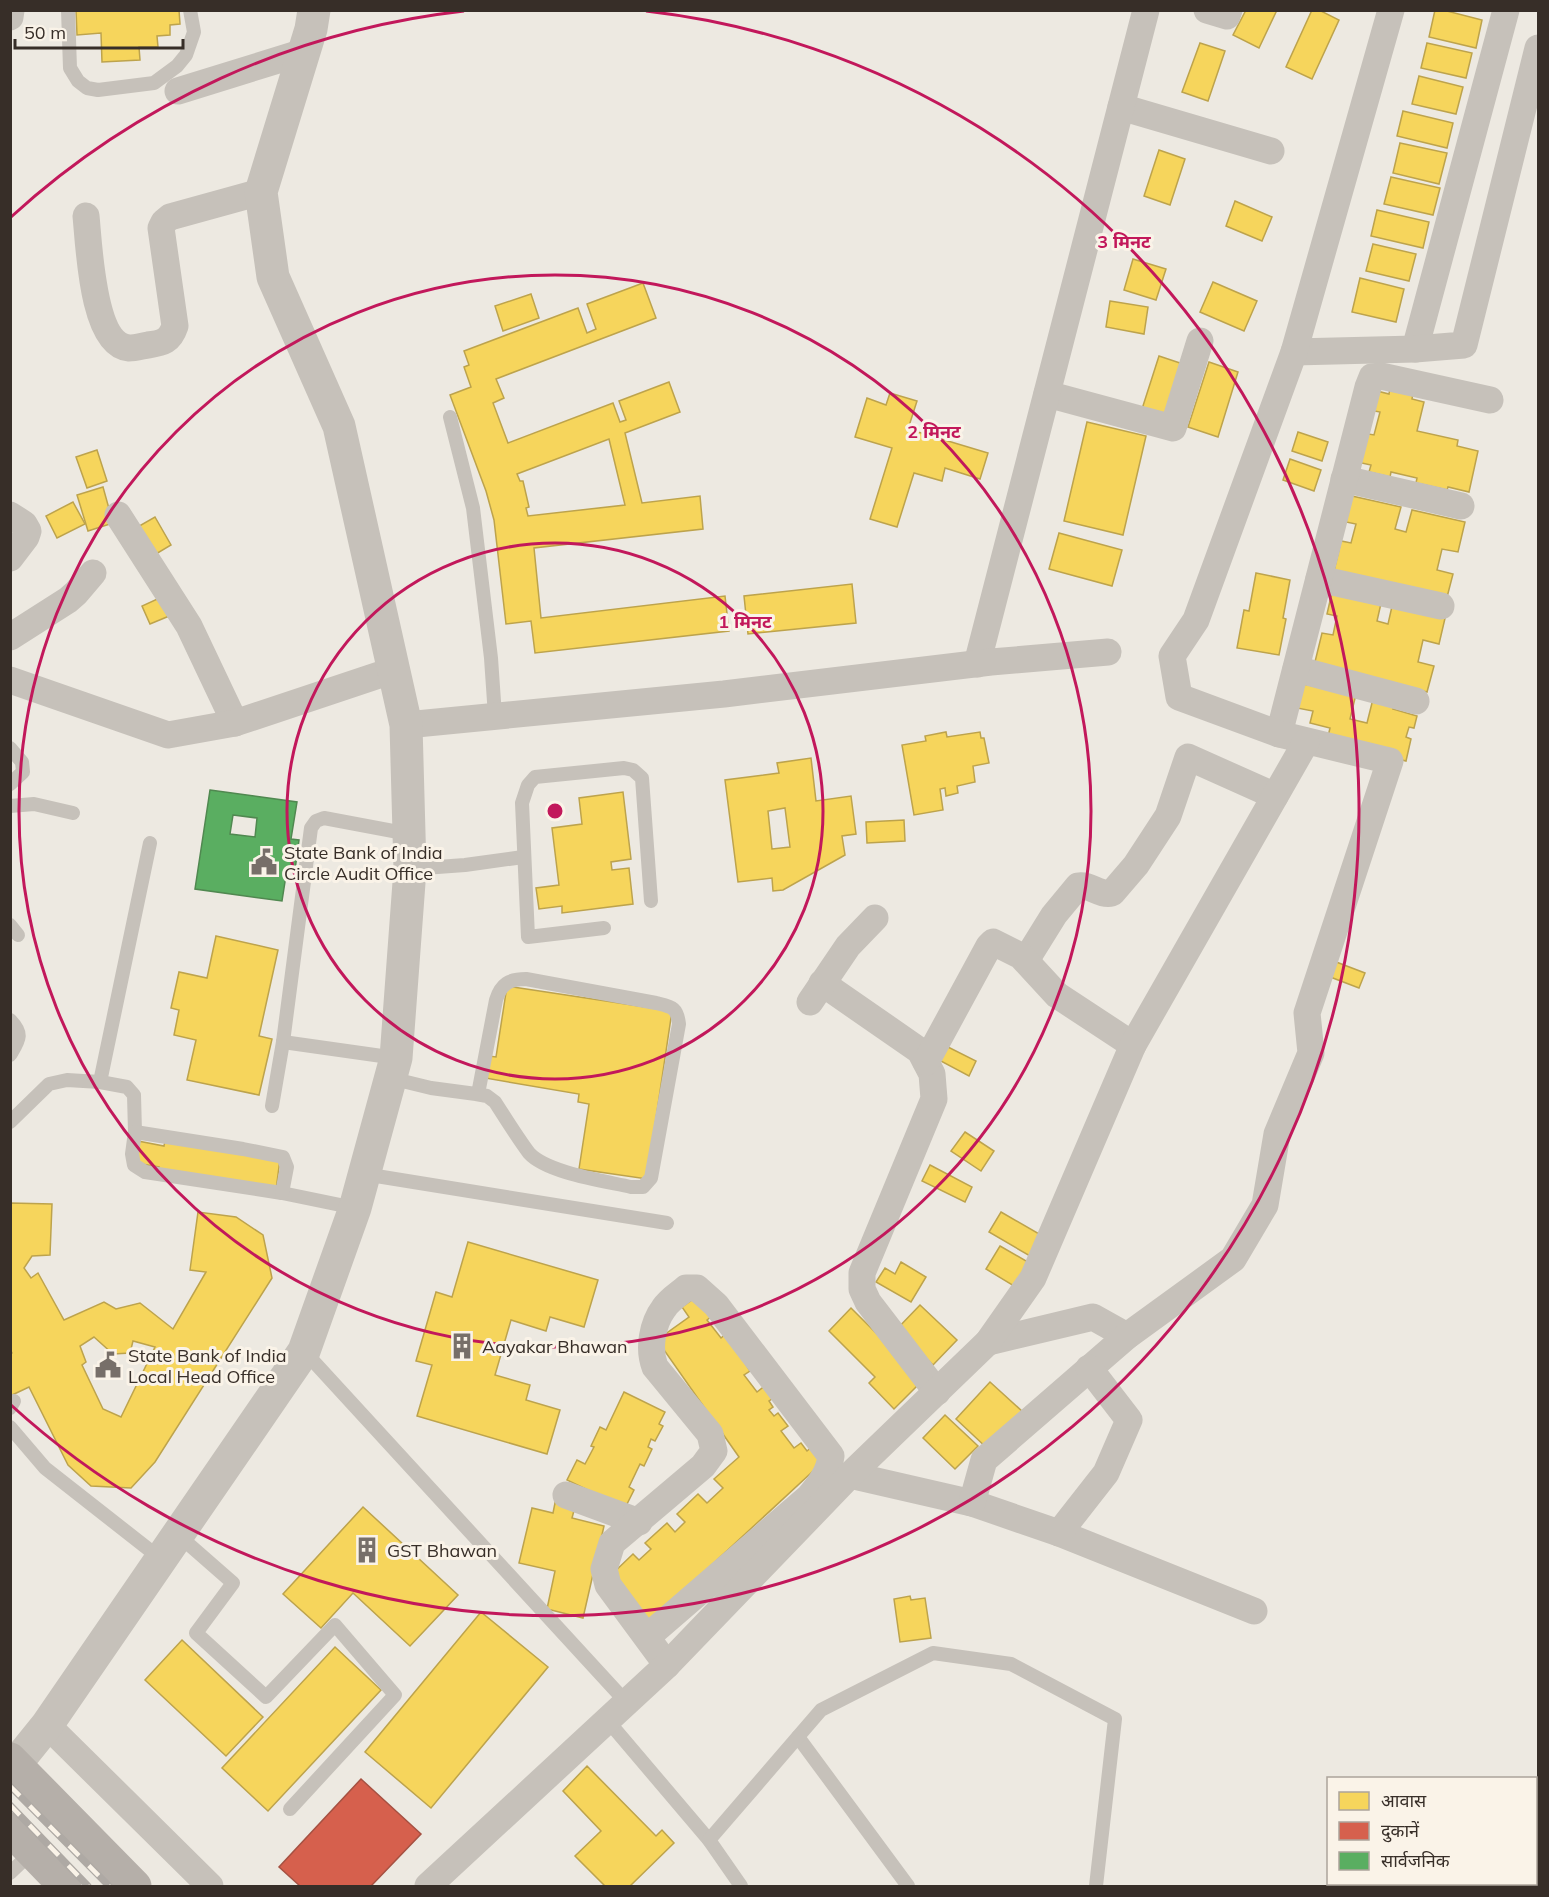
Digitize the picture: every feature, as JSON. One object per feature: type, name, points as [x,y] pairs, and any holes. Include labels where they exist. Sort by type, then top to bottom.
[{"type":"main road","points":[[12,1765],[135,1887]]},
{"type":"main road","points":[[18,1851],[64,1887]]},
{"type":"street","points":[[10,18],[11,10]]},
{"type":"street","points":[[12,1765],[46,1725],[303,1351],[355,1208],[393,1068],[410,870],[406,725],[339,426],[273,277],[261,192],[311,28],[314,10]]},
{"type":"street","points":[[977,664],[1146,10]]},
{"type":"street","points":[[1207,10],[1227,16],[1229,10]]},
{"type":"street","points":[[972,1503],[984,1460],[1127,1336],[1233,1259],[1265,1205],[1277,1134],[1311,1053],[1307,1013],[1390,761],[1279,734],[1179,697],[1172,656],[1196,620],[1294,351],[1391,10]]},
{"type":"street","points":[[1415,350],[1506,10]]},
{"type":"street","points":[[1294,351],[1415,350],[1464,345],[1539,48]]},
{"type":"street","points":[[178,91],[304,52]]},
{"type":"street","points":[[1121,107],[1271,151]]},
{"type":"street","points":[[86,216],[96,299],[108,334],[117,343],[128,348],[165,343],[172,335],[175,326],[161,228],[164,222],[170,217],[261,192]]},
{"type":"street","points":[[1047,394],[1173,428],[1200,340]]},
{"type":"street","points":[[1279,734],[1372,377],[1381,376],[1490,400]]},
{"type":"street","points":[[1344,479],[1461,506]]},
{"type":"street","points":[[10,515],[24,524],[28,531],[10,558]]},
{"type":"street","points":[[118,515],[189,626],[235,723]]},
{"type":"street","points":[[10,637],[68,600],[93,573]]},
{"type":"street","points":[[1319,579],[1441,606]]},
{"type":"street","points":[[406,725],[724,694],[977,664],[1108,652]]},
{"type":"street","points":[[1296,669],[1416,701]]},
{"type":"street","points":[[10,681],[168,735],[235,723],[394,670]]},
{"type":"street","points":[[428,1887],[667,1665],[850,1475],[988,1342],[1033,1278],[1133,1045],[1306,742]]},
{"type":"street","points":[[1026,960],[1054,915],[1078,886],[1084,885],[1104,893],[1112,893],[1136,865],[1168,816],[1188,757],[1275,796]]},
{"type":"street","points":[[875,918],[848,946],[816,992],[896,1032],[920,1051],[932,1074],[934,1099],[861,1273],[862,1289],[868,1302],[937,1392]]},
{"type":"street","points":[[926,1062],[993,942],[1026,960],[1057,995],[1133,1045]]},
{"type":"street","points":[[647,1637],[809,1497],[829,1468],[831,1456],[716,1305],[697,1288],[686,1288],[664,1308],[653,1334],[650,1355],[655,1367],[710,1434],[714,1451],[703,1466],[612,1543],[604,1569],[608,1585],[667,1665]]},
{"type":"street","points":[[988,1342],[1093,1317],[1127,1336]]},
{"type":"street","points":[[1059,1533],[1106,1473],[1129,1420],[1089,1368]]},
{"type":"street","points":[[850,1475],[972,1503],[1059,1533],[1254,1611]]},
{"type":"street","points":[[566,1495],[639,1522]]},
{"type":"street","points":[[46,1725],[210,1887]]},
{"type":"lane","points":[[68,10],[70,68],[78,81],[87,88],[98,90],[154,82],[177,66],[186,56],[194,32],[190,10]]},
{"type":"lane","points":[[450,417],[473,508],[491,658],[495,716]]},
{"type":"lane","points":[[10,748],[22,762],[23,772],[10,784]]},
{"type":"lane","points":[[604,928],[528,937],[522,803],[528,785],[535,777],[624,768],[633,770],[642,778],[651,901]]},
{"type":"lane","points":[[10,806],[34,804],[74,813]]},
{"type":"lane","points":[[272,1106],[283,1042],[311,828],[316,821],[324,818],[409,834]]},
{"type":"lane","points":[[100,1082],[150,843]]},
{"type":"lane","points":[[410,870],[523,857]]},
{"type":"lane","points":[[283,1042],[393,1068],[431,1088],[478,1095],[487,1096],[495,1102],[530,1154],[543,1163],[561,1171],[631,1187],[643,1187],[651,1178],[679,1024],[678,1013],[672,1007],[526,979],[508,982],[500,988],[496,1000],[478,1095]]},
{"type":"lane","points":[[10,1020],[18,1028],[19,1039],[10,1055]]},
{"type":"lane","points":[[10,1122],[49,1084],[67,1080],[100,1082],[127,1087],[134,1095],[135,1132],[132,1154],[134,1165],[145,1172],[282,1193],[355,1208]]},
{"type":"lane","points":[[135,1132],[282,1157],[287,1167],[282,1193]]},
{"type":"lane","points":[[364,1174],[667,1223]]},
{"type":"lane","points":[[303,1351],[617,1712],[741,1887]]},
{"type":"lane","points":[[10,1427],[45,1468],[169,1546],[233,1583],[196,1633],[266,1697],[335,1625],[395,1695],[290,1809]]},
{"type":"lane","points":[[709,1840],[821,1710],[933,1653],[1011,1664],[1115,1719],[1095,1887]]},
{"type":"lane","points":[[798,1737],[908,1887]]},
{"type":"building: आवास","points":[[76,10],[179,10],[180,24],[170,25],[170,35],[157,36],[158,47],[139,47],[140,60],[102,62],[101,33],[77,35]]},
{"type":"building: आवास","points":[[1246,10],[1277,10],[1259,48],[1233,35]]},
{"type":"building: आवास","points":[[1312,10],[1319,10],[1339,20],[1312,79],[1286,67]]},
{"type":"building: आवास","points":[[1435,10],[1482,20],[1476,48],[1429,37]]},
{"type":"building: आवास","points":[[1200,43],[1225,51],[1208,101],[1182,92]]},
{"type":"building: आवास","points":[[1427,43],[1472,53],[1466,78],[1421,68]]},
{"type":"building: आवास","points":[[1419,76],[1463,87],[1456,114],[1412,104]]},
{"type":"building: आवास","points":[[1403,111],[1453,123],[1447,148],[1397,136]]},
{"type":"building: आवास","points":[[1400,143],[1447,153],[1439,184],[1393,173]]},
{"type":"building: आवास","points":[[1159,150],[1185,159],[1170,205],[1144,196]]},
{"type":"building: आवास","points":[[1391,177],[1440,188],[1433,215],[1384,204]]},
{"type":"building: आवास","points":[[1235,201],[1272,217],[1262,241],[1226,226]]},
{"type":"building: आवास","points":[[1377,210],[1429,222],[1423,248],[1371,236]]},
{"type":"building: आवास","points":[[1373,244],[1416,254],[1409,281],[1366,271]]},
{"type":"building: आवास","points":[[1133,259],[1166,269],[1156,300],[1124,290]]},
{"type":"building: आवास","points":[[1360,278],[1404,289],[1396,322],[1352,312]]},
{"type":"building: आवास","points":[[1213,282],[1257,301],[1244,331],[1200,312]]},
{"type":"building: आवास","points":[[643,283],[656,318],[496,379],[504,398],[493,403],[508,443],[613,403],[620,422],[626,420],[619,401],[669,382],[680,412],[625,433],[642,503],[700,496],[703,529],[534,548],[541,618],[725,596],[729,631],[535,653],[531,621],[506,624],[494,520],[486,491],[450,395],[471,387],[464,367],[469,365],[464,351],[578,308],[587,333],[596,329],[587,304]],"holes":[[[609,439],[625,505],[528,516],[526,508],[529,507],[523,481],[520,481],[517,474]]]},
{"type":"building: आवास","points":[[531,294],[539,318],[503,331],[495,306]]},
{"type":"building: आवास","points":[[1110,301],[1148,307],[1144,334],[1106,327]]},
{"type":"building: आवास","points":[[1159,356],[1183,364],[1166,417],[1142,409]]},
{"type":"building: आवास","points":[[1209,362],[1238,372],[1218,437],[1188,427]]},
{"type":"building: आवास","points":[[1390,388],[1413,393],[1412,399],[1424,402],[1417,431],[1458,440],[1457,446],[1478,451],[1469,492],[1416,483],[1417,478],[1391,472],[1390,477],[1369,472],[1371,465],[1357,462],[1363,433],[1374,435],[1380,412],[1369,410],[1373,390],[1389,394]]},
{"type":"building: आवास","points":[[890,393],[917,401],[908,429],[988,453],[980,479],[945,468],[942,481],[914,473],[897,527],[870,519],[892,448],[855,437],[867,398],[886,405]]},
{"type":"building: आवास","points":[[1087,422],[1146,436],[1123,535],[1064,521]]},
{"type":"building: आवास","points":[[1298,432],[1328,442],[1322,461],[1292,451]]},
{"type":"building: आवास","points":[[97,450],[107,481],[87,488],[76,457]]},
{"type":"building: आवास","points":[[1290,459],[1321,470],[1314,491],[1283,480]]},
{"type":"building: आवास","points":[[103,487],[113,523],[88,531],[77,495]]},
{"type":"building: आवास","points":[[1352,496],[1401,507],[1395,529],[1406,532],[1412,510],[1465,522],[1458,552],[1442,549],[1437,570],[1453,574],[1446,601],[1333,575],[1341,541],[1351,543],[1356,524],[1346,522]]},
{"type":"building: आवास","points":[[73,502],[85,524],[57,538],[46,516]]},
{"type":"building: आवास","points":[[155,517],[171,545],[151,557],[134,529]]},
{"type":"building: आवास","points":[[1059,533],[1122,550],[1112,586],[1049,569]]},
{"type":"building: आवास","points":[[1256,573],[1290,580],[1279,655],[1237,648],[1244,610],[1249,611]]},
{"type":"building: आवास","points":[[852,584],[856,623],[748,634],[744,596]]},
{"type":"building: आवास","points":[[1333,588],[1382,599],[1377,621],[1388,624],[1393,602],[1446,614],[1439,644],[1423,640],[1418,662],[1434,666],[1427,692],[1314,666],[1322,633],[1333,635],[1337,616],[1327,614]]},
{"type":"building: आवास","points":[[166,595],[174,614],[150,624],[142,606]]},
{"type":"building: आवास","points":[[1303,684],[1356,694],[1350,719],[1367,723],[1373,699],[1395,704],[1393,709],[1417,716],[1414,728],[1409,727],[1406,737],[1411,739],[1406,761],[1327,741],[1330,728],[1310,723],[1313,711],[1297,708]]},
{"type":"building: आवास","points":[[946,732],[947,737],[980,732],[981,738],[984,738],[989,763],[973,766],[975,782],[957,786],[958,793],[946,796],[945,788],[940,789],[943,810],[914,815],[902,745],[926,741],[925,736]]},
{"type":"building: आवास","points":[[811,758],[816,801],[851,796],[856,834],[842,836],[845,855],[783,890],[773,891],[772,878],[738,882],[725,780],[779,773],[777,763]],"holes":[[[785,808],[790,847],[772,849],[768,811]]]},
{"type":"building: आवास","points":[[623,792],[631,859],[611,862],[612,870],[629,868],[633,904],[562,913],[562,906],[539,909],[536,888],[559,885],[552,828],[582,824],[579,798]]},
{"type":"building: आवास","points":[[904,820],[905,841],[867,843],[866,822]]},
{"type":"building: आवास","points":[[216,936],[278,950],[259,1036],[272,1039],[259,1095],[187,1080],[196,1040],[174,1035],[179,1010],[171,1008],[179,972],[207,978]]},
{"type":"building: आवास","points":[[1331,960],[1365,973],[1359,988],[1325,975]]},
{"type":"building: आवास","points":[[507,986],[672,1011],[647,1179],[579,1169],[589,1104],[578,1102],[579,1094],[485,1078],[489,1056],[496,1057]]},
{"type":"building: आवास","points":[[944,1045],[976,1061],[969,1076],[937,1059]]},
{"type":"building: आवास","points":[[965,1132],[994,1151],[981,1171],[951,1151]]},
{"type":"building: आवास","points":[[138,1141],[164,1146],[165,1141],[280,1159],[276,1190],[159,1172],[159,1167],[135,1163]]},
{"type":"building: आवास","points":[[930,1165],[972,1187],[965,1202],[922,1181]]},
{"type":"building: आवास","points":[[10,1203],[52,1204],[50,1255],[32,1256],[24,1268],[31,1278],[38,1273],[64,1320],[104,1302],[116,1309],[140,1303],[173,1329],[206,1272],[190,1270],[198,1212],[236,1217],[263,1235],[272,1278],[155,1462],[131,1488],[91,1486],[68,1465],[29,1387],[10,1396],[10,1354],[12,1353],[10,1349]],"holes":[[[94,1337],[113,1354],[130,1353],[133,1341],[155,1347],[121,1417],[103,1409],[82,1365],[86,1362],[80,1346]]]},
{"type":"building: आवास","points":[[1001,1212],[1041,1235],[1030,1256],[989,1232]]},
{"type":"building: आवास","name":"Aayakar Bhawan","points":[[468,1242],[598,1280],[584,1327],[550,1317],[546,1331],[511,1320],[495,1375],[530,1385],[526,1400],[560,1410],[547,1454],[417,1416],[432,1365],[416,1361],[436,1292],[452,1297]]},
{"type":"building: आवास","points":[[1000,1246],[1033,1265],[1019,1289],[986,1269]]},
{"type":"building: आवास","points":[[901,1262],[926,1277],[911,1302],[876,1282],[885,1268],[895,1274]]},
{"type":"building: आवास","points":[[699,1295],[713,1315],[707,1320],[721,1338],[727,1333],[750,1371],[744,1375],[757,1392],[766,1385],[775,1397],[769,1401],[773,1407],[769,1410],[774,1416],[778,1413],[788,1426],[781,1431],[794,1448],[801,1443],[807,1451],[813,1446],[824,1461],[650,1622],[609,1577],[633,1554],[639,1560],[651,1549],[645,1543],[667,1523],[675,1532],[685,1522],[677,1514],[698,1494],[707,1503],[723,1488],[714,1479],[739,1457],[657,1340],[689,1317],[682,1307]]},
{"type":"building: आवास","points":[[920,1305],[957,1340],[933,1365],[896,1330]]},
{"type":"building: आवास","points":[[851,1308],[923,1380],[894,1409],[869,1383],[875,1377],[829,1331]]},
{"type":"building: आवास","points":[[990,1382],[1023,1412],[989,1450],[956,1419]]},
{"type":"building: आवास","points":[[624,1392],[665,1412],[659,1424],[663,1426],[655,1441],[651,1439],[648,1447],[652,1449],[644,1466],[640,1464],[629,1487],[634,1490],[625,1508],[567,1480],[577,1460],[585,1464],[594,1447],[591,1446],[600,1427],[606,1430]]},
{"type":"building: आवास","points":[[945,1415],[978,1446],[955,1469],[923,1438]]},
{"type":"building: आवास","points":[[556,1498],[576,1503],[572,1518],[604,1526],[583,1618],[547,1609],[555,1571],[519,1563],[532,1508],[553,1513]]},
{"type":"building: आवास","name":"GST Bhawan","points":[[363,1507],[458,1595],[410,1646],[353,1593],[321,1628],[283,1594]]},
{"type":"building: आवास","points":[[910,1596],[911,1600],[925,1598],[931,1638],[900,1642],[894,1599]]},
{"type":"building: आवास","points":[[481,1612],[548,1667],[431,1808],[365,1752]]},
{"type":"building: आवास","points":[[182,1640],[263,1717],[226,1756],[145,1680]]},
{"type":"building: आवास","points":[[335,1647],[381,1690],[268,1811],[222,1768]]},
{"type":"building: आवास","points":[[587,1766],[656,1836],[662,1830],[674,1843],[630,1886],[605,1886],[575,1856],[601,1831],[563,1791]]},
{"type":"building: दुकानें","points":[[361,1779],[421,1834],[371,1886],[300,1886],[279,1867]]},
{"type":"building: सार्वजनिक","points":[[210,790],[297,802],[291,839],[299,840],[295,870],[287,869],[282,901],[195,889]],"holes":[[[233,815],[257,818],[255,837],[230,834]]]},
{"type":"railway","points":[[10,1786],[109,1886]]},
{"type":"railway","points":[[10,1805],[88,1886]]},
{"type":"place","name":"State Bank of India Circle Audit Office","points":[[264,862]]},
{"type":"place","name":"Aayakar Bhawan","points":[[462,1346]]},
{"type":"place","name":"State Bank of India Local Head Office","points":[[108,1365]]},
{"type":"place","name":"GST Bhawan","points":[[367,1550]]}]
